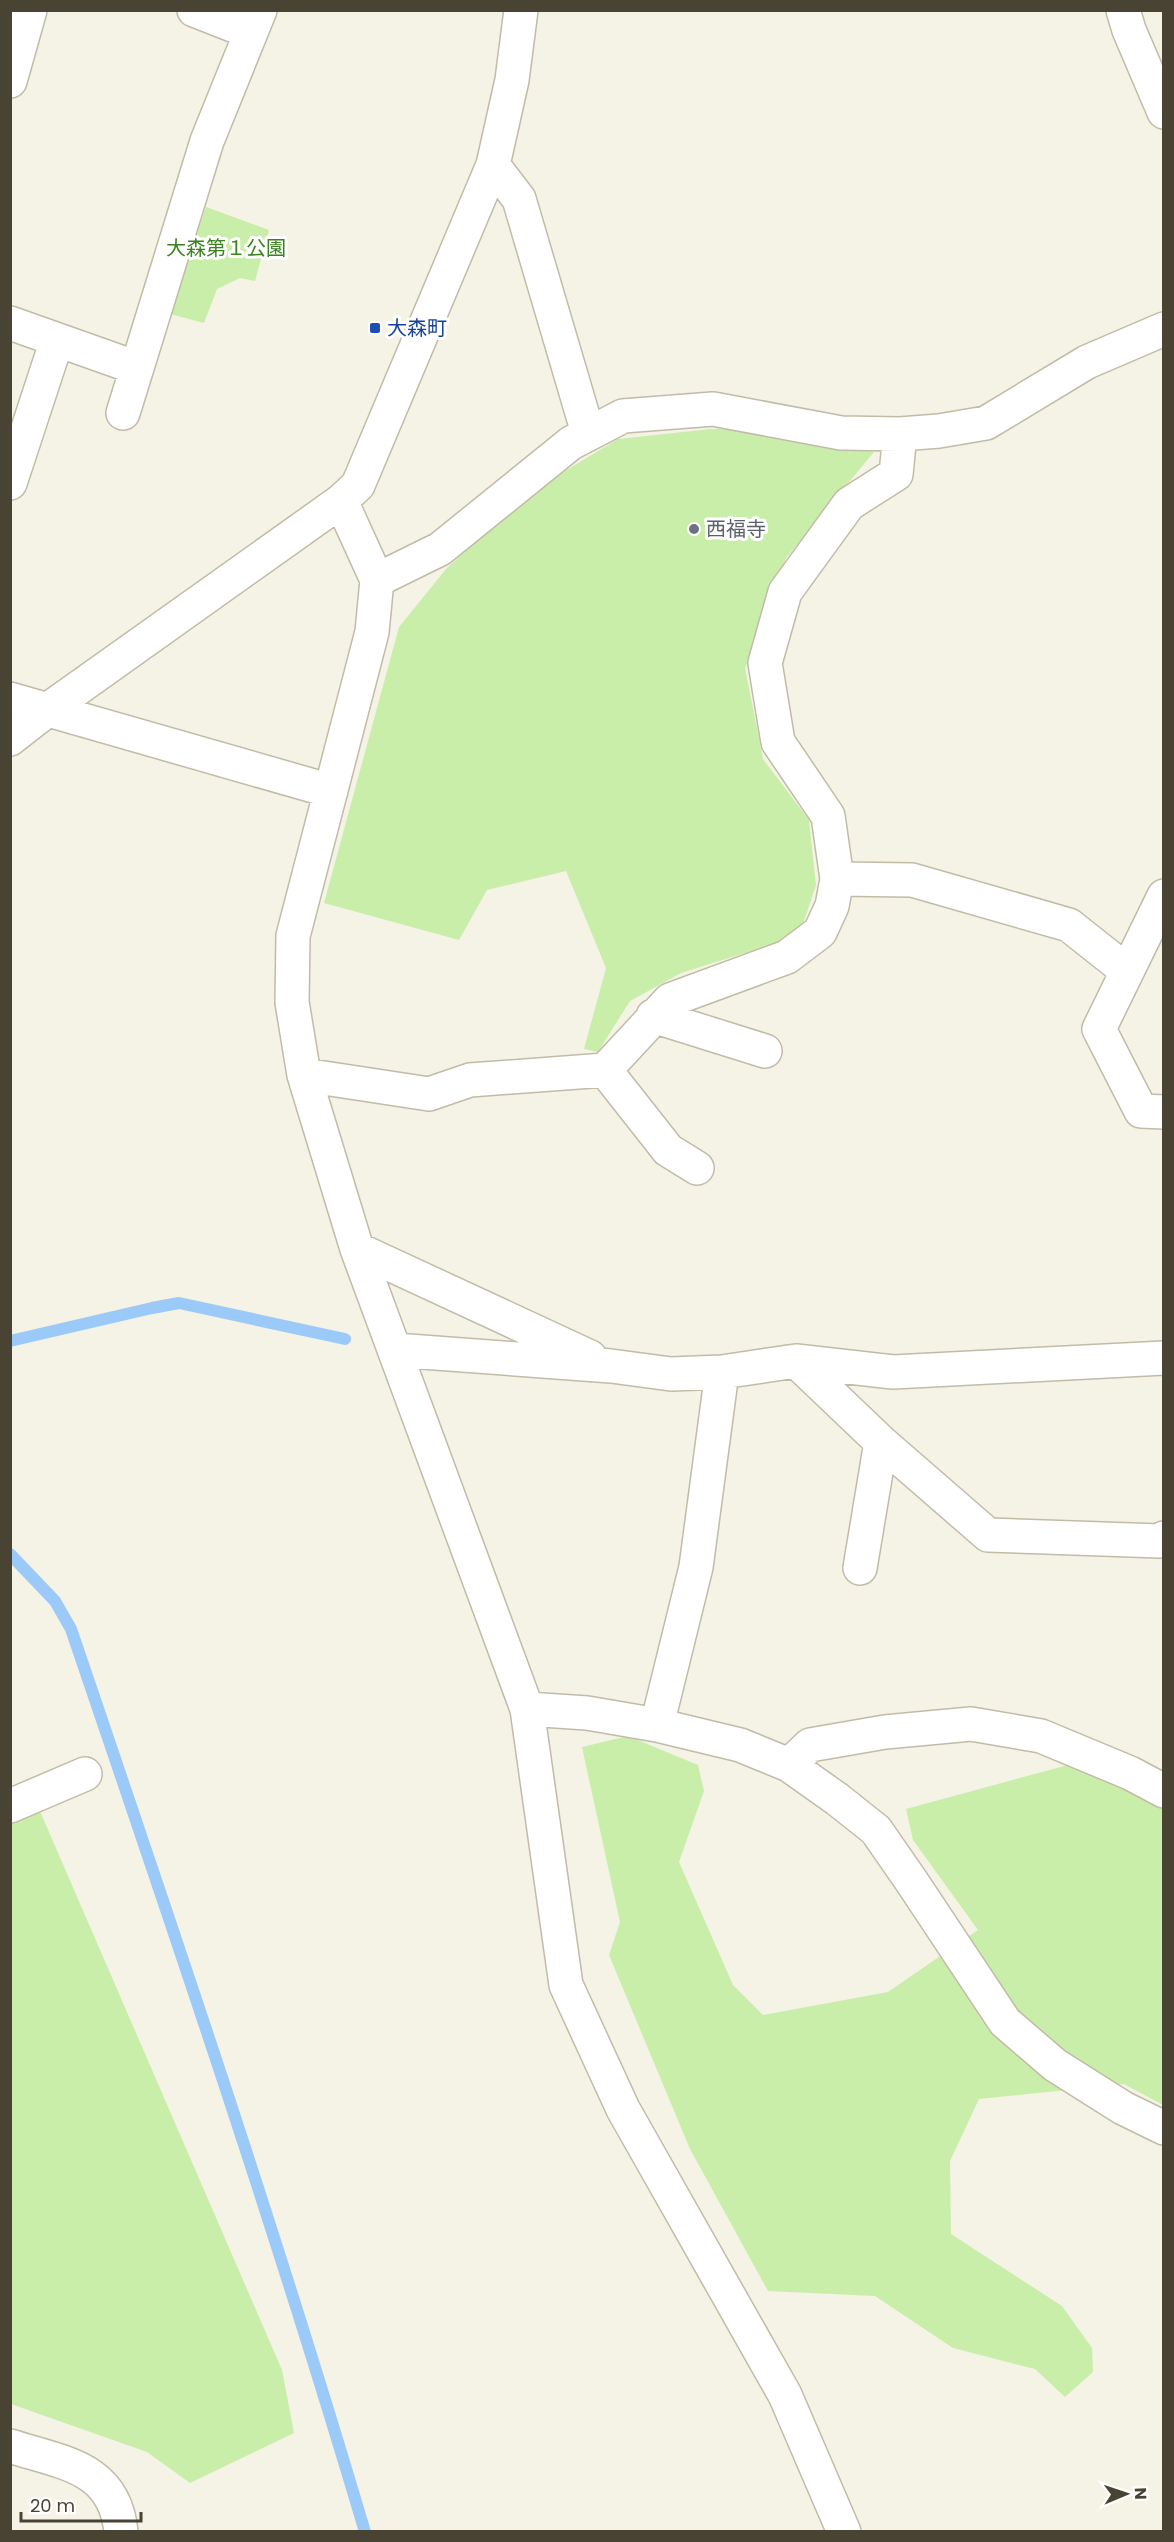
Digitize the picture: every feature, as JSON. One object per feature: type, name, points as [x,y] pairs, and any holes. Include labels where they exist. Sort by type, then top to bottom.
[{"type":"street","points":[[10,81],[30,10]]},
{"type":"street","points":[[123,413],[207,141],[255,21],[194,10]]},
{"type":"street","points":[[10,739],[341,501],[358,485],[493,165],[512,80],[521,10]]},
{"type":"street","points":[[1123,10],[1129,30],[1164,112]]},
{"type":"street","points":[[493,165],[519,199],[588,433]]},
{"type":"street","points":[[10,323],[137,368]]},
{"type":"street","points":[[377,580],[440,549],[571,443],[623,417],[712,409],[841,433],[900,434],[986,423],[1087,362],[1164,329]]},
{"type":"street","points":[[10,483],[57,340]]},
{"type":"street","points":[[304,1075],[429,1094],[470,1080],[605,1070],[670,1000],[787,957],[820,932],[832,906],[837,879],[828,816],[778,742],[765,663],[784,592],[849,504],[896,474],[900,434]]},
{"type":"street","points":[[341,501],[377,580],[372,632],[293,936],[292,1002],[304,1075],[357,1250],[527,1709],[566,1985],[623,2109],[784,2395],[844,2532]]},
{"type":"street","points":[[10,699],[332,791]]},
{"type":"street","points":[[837,879],[912,880],[1069,925],[1127,971]]},
{"type":"street","points":[[1164,896],[1099,1029],[1141,1111],[1164,1112]]},
{"type":"street","points":[[653,1016],[765,1051]]},
{"type":"street","points":[[605,1070],[668,1150],[697,1168]]},
{"type":"street","points":[[357,1250],[611,1366]]},
{"type":"street","points":[[395,1350],[611,1366],[671,1374],[722,1372],[796,1361],[893,1372],[1164,1358]]},
{"type":"street","points":[[796,1361],[880,1442],[988,1535],[1160,1541],[1164,1538]]},
{"type":"street","points":[[657,1725],[696,1568],[722,1372]]},
{"type":"street","points":[[860,1568],[880,1442]]},
{"type":"street","points":[[527,1709],[587,1713],[657,1725],[740,1745],[789,1765],[876,1830],[1005,2022],[1055,2065],[1123,2108],[1164,2128]]},
{"type":"street","points":[[789,1765],[810,1745],[885,1732],[971,1724],[1041,1736],[1130,1773],[1164,1791]]},
{"type":"street","points":[[10,1806],[85,1774]]},
{"type":"street","points":[[10,2446],[76,2468],[99,2480],[116,2502],[121,2532]]},
{"type":"green space","name":"大森第１公園","points":[[206,207],[269,230],[255,281],[240,278],[217,289],[204,323],[170,314]]},
{"type":"green space","points":[[711,429],[748,429],[874,452],[786,558],[745,668],[763,759],[809,820],[816,885],[799,936],[681,973],[630,1001],[598,1052],[584,1049],[606,968],[566,871],[487,890],[459,940],[324,903],[399,627],[446,569],[530,492],[618,439]]},
{"type":"green space","points":[[628,1736],[698,1765],[704,1791],[679,1862],[733,1985],[763,2015],[888,1992],[978,1930],[913,1840],[906,1809],[1068,1765],[1163,1802],[1163,2105],[1124,2084],[979,2099],[950,2161],[951,2234],[1062,2306],[1092,2348],[1093,2372],[1065,2397],[1035,2369],[953,2348],[875,2296],[768,2291],[690,2149],[609,1955],[620,1922],[582,1747]]},
{"type":"green space","points":[[11,1808],[39,1809],[282,2370],[294,2433],[190,2483],[147,2452],[11,2404]]},
{"type":"waterway","points":[[10,1341],[179,1303],[345,1339]]},
{"type":"waterway","points":[[10,1554],[55,1601],[71,1629],[259,2192],[365,2532]]},
{"type":"place","name":"大森町","points":[[375,328]]},
{"type":"place","name":"西福寺","points":[[694,529]]}]
